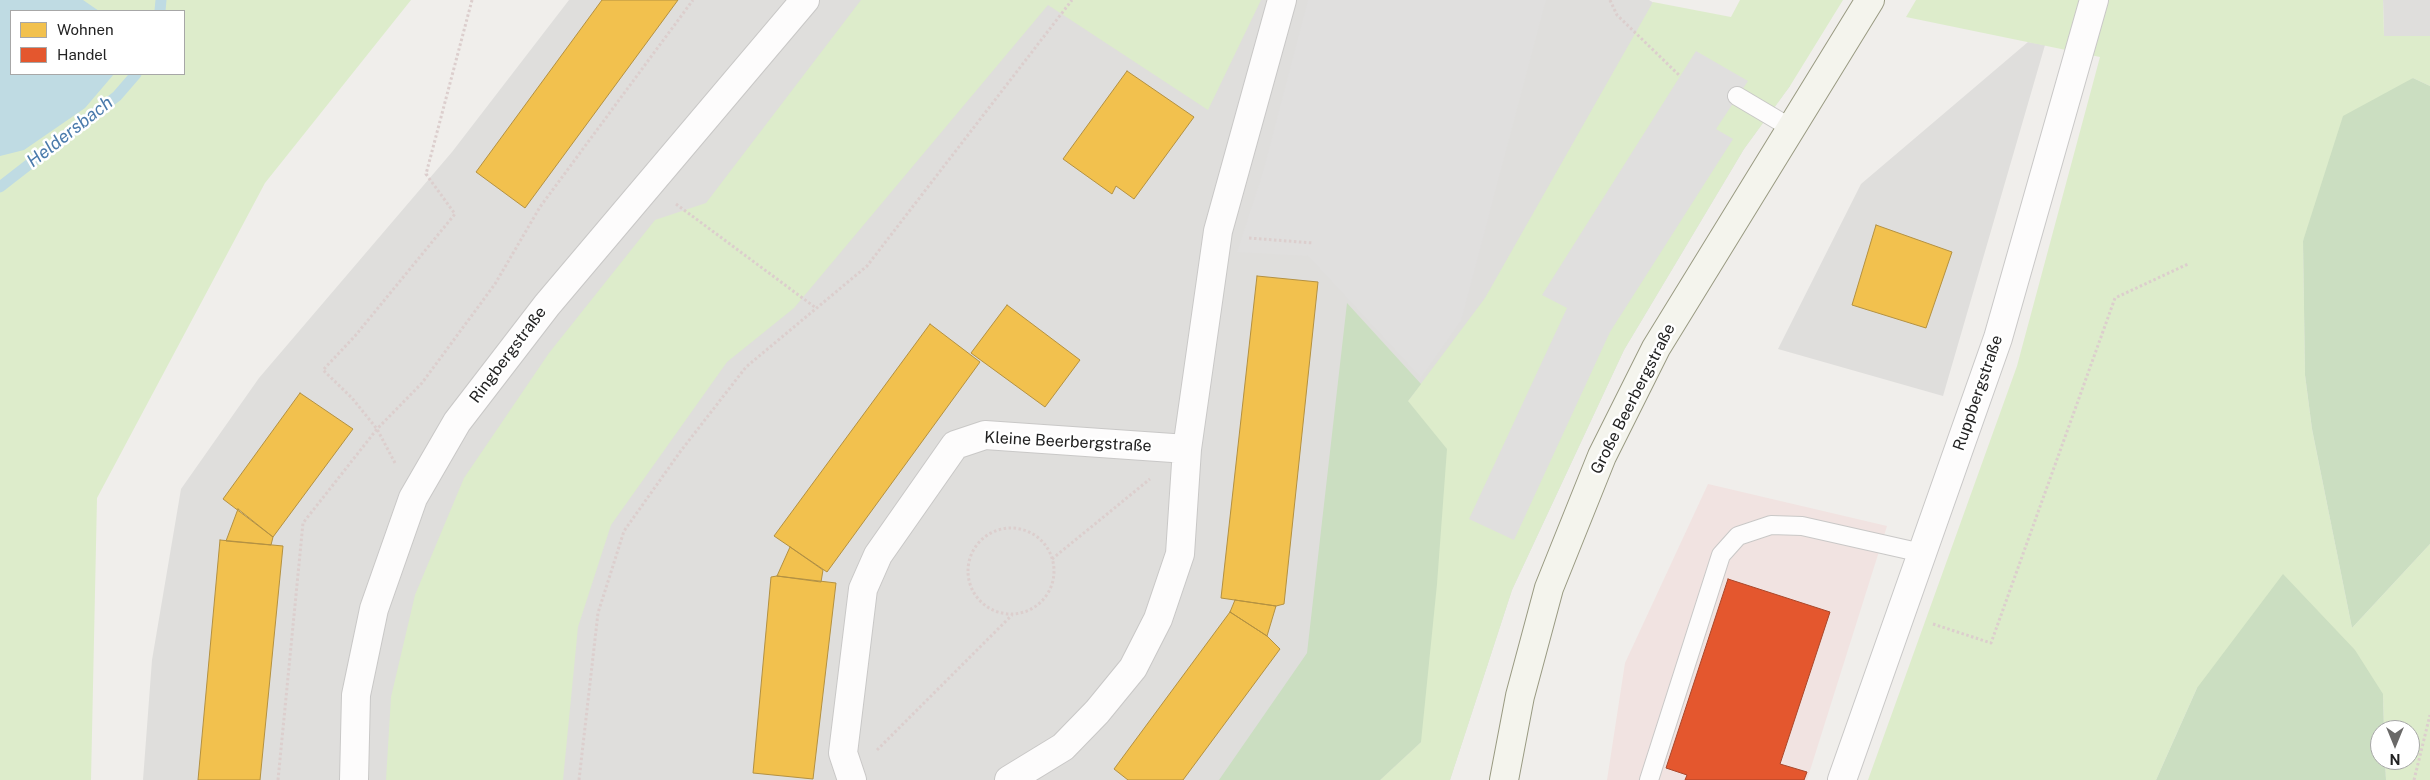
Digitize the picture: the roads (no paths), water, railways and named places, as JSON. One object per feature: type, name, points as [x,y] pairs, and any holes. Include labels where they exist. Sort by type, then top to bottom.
[{"type":"street","name":"Ringbergstraße","points":[[354,780],[358,686],[374,609],[413,498],[457,422],[547,304],[805,0]]},
{"type":"street","points":[[1009,780],[1063,747],[1097,712],[1133,668],[1158,619],[1180,554],[1187,448],[1218,231],[1282,0]]},
{"type":"street","name":"Große Beerbergstraße","points":[[1504,780],[1520,696],[1549,588],[1602,456],[1656,348],[1870,0]]},
{"type":"street","name":"Ruppbergstraße","points":[[1842,780],[1998,338],[2094,0]]},
{"type":"street","name":"Kleine Beerbergstraße","points":[[851,779],[843,753],[863,589],[878,555],[955,445],[985,435],[1187,448]]},
{"type":"lane","points":[[1738,96],[1791,128]]},
{"type":"lane","points":[[1649,780],[1721,555],[1738,536],[1771,525],[1802,526],[1922,554]]},
{"type":"water","points":[[0,0],[83,0],[98,10],[10,10],[10,75],[113,75],[85,108],[24,150],[0,156]]},
{"type":"waterway","name":"Heldersbach","points":[[160,10],[161,0]]},
{"type":"waterway","name":"Heldersbach","points":[[0,187],[117,96],[135,75]]}]
